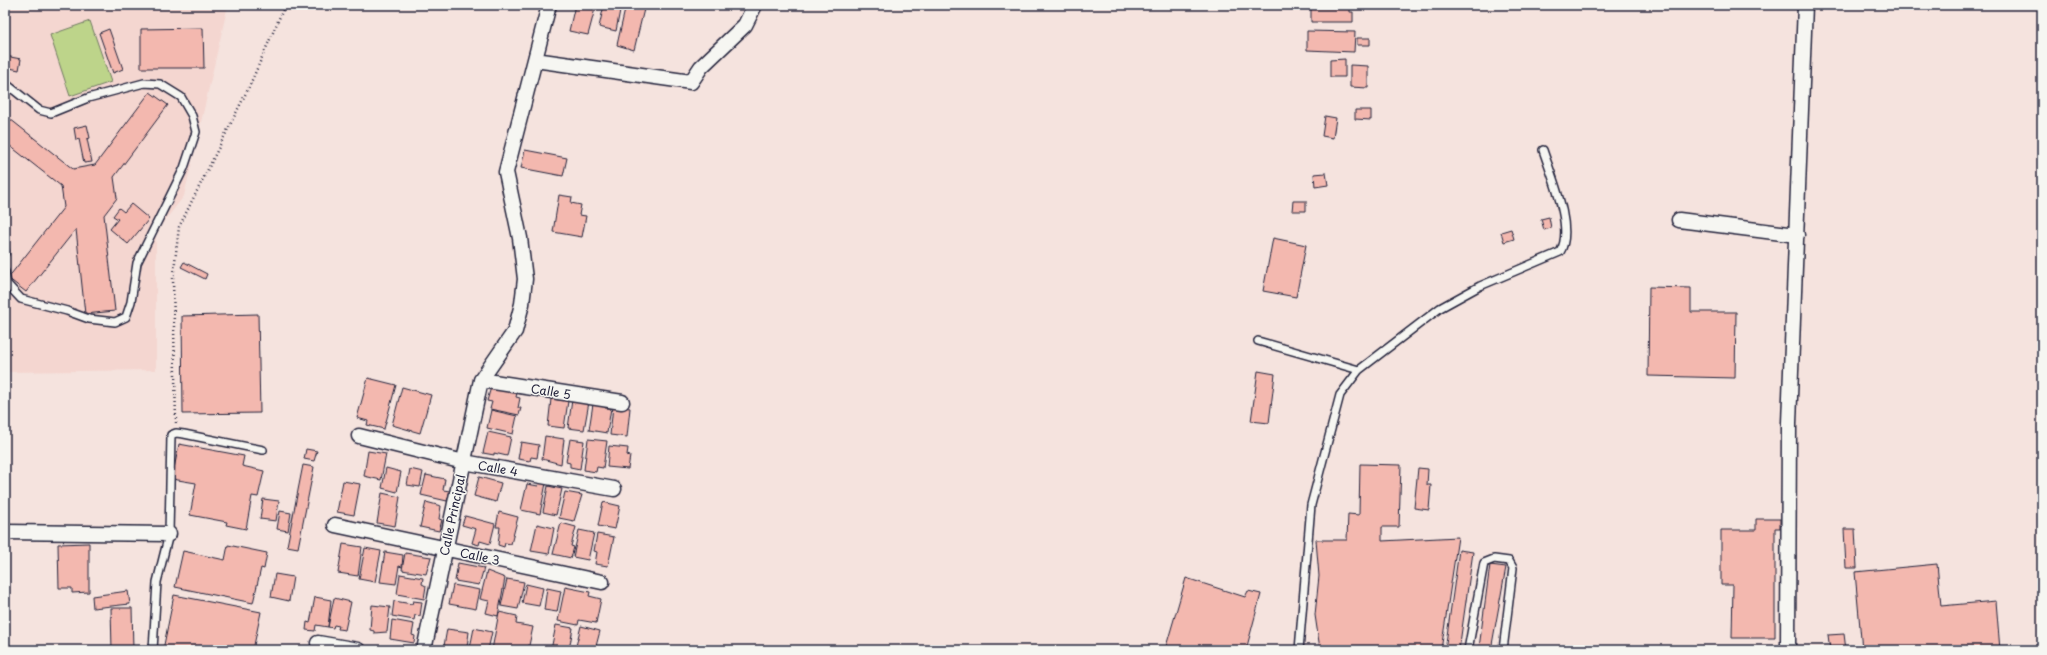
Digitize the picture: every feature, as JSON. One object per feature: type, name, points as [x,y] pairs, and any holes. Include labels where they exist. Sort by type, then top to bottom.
[{"type":"street","points":[[481,380],[515,331],[522,304],[525,279],[520,238],[506,172],[549,5]]},
{"type":"street","points":[[535,60],[690,82],[701,67],[745,26],[755,5]]},
{"type":"street","points":[[1788,650],[1789,423],[1805,5]]},
{"type":"street","points":[[1679,220],[1797,235]]},
{"type":"street","name":"Calle 5","points":[[481,380],[622,402]]},
{"type":"street","name":"Calle Principal","points":[[424,650],[481,380]]},
{"type":"street","name":"Calle 4","points":[[359,436],[464,462],[614,489]]},
{"type":"street","name":"Calle 3","points":[[335,525],[602,582]]},
{"type":"street","points":[[5,532],[168,534]]},
{"type":"street","points":[[318,643],[358,650]]},
{"type":"lane","points":[[5,83],[39,110],[51,112],[88,98],[144,83],[160,84],[181,97],[192,116],[196,132],[184,168],[137,263],[131,302],[126,317],[115,322],[88,319],[67,311],[21,299],[7,284],[5,272]]},
{"type":"lane","points":[[1299,650],[1311,505],[1340,395],[1359,370],[1440,308],[1480,286],[1560,252],[1564,242],[1562,208],[1543,150]]},
{"type":"lane","points":[[1258,341],[1359,370]]},
{"type":"lane","points":[[153,650],[157,582],[168,534],[171,435],[176,433],[263,450]]},
{"type":"lane","points":[[1468,650],[1484,563],[1494,559],[1509,561],[1513,568],[1502,650]]},
{"type":"path","points":[[176,433],[173,279],[179,227],[249,87],[285,5]]},
{"type":"shaded area","points":[[5,5],[228,5],[184,196],[156,232],[156,370],[5,372]]},
{"type":"green space","points":[[90,21],[111,82],[70,96],[50,35]]},
{"type":"building","points":[[575,5],[596,5],[588,35],[569,31]]},
{"type":"building","points":[[604,5],[621,5],[616,31],[599,27]]},
{"type":"building","points":[[626,5],[645,5],[634,50],[617,45]]},
{"type":"building","points":[[1311,6],[1350,7],[1350,12],[1353,12],[1353,22],[1311,22]]},
{"type":"building","points":[[203,28],[204,68],[141,68],[141,29]]},
{"type":"building","points":[[109,29],[123,69],[113,73],[99,33]]},
{"type":"building","points":[[1307,31],[1355,32],[1354,52],[1307,50]]},
{"type":"building","points":[[1357,38],[1370,38],[1370,45],[1357,45]]},
{"type":"building","points":[[5,56],[21,59],[19,70],[5,67]]},
{"type":"building","points":[[1345,59],[1345,77],[1330,77],[1330,60]]},
{"type":"building","points":[[1350,65],[1368,66],[1368,88],[1350,87]]},
{"type":"building","points":[[150,92],[168,105],[114,177],[117,198],[104,215],[115,311],[85,314],[76,229],[26,292],[8,278],[64,207],[61,186],[5,142],[5,115],[73,169],[95,165]]},
{"type":"building","points":[[1355,110],[1371,110],[1371,120],[1355,119]]},
{"type":"building","points":[[1325,116],[1336,118],[1333,138],[1322,136]]},
{"type":"building","points":[[87,125],[90,138],[87,139],[92,162],[84,163],[79,139],[76,140],[74,128]]},
{"type":"building","points":[[525,150],[567,158],[563,176],[521,168]]},
{"type":"building","points":[[1326,173],[1328,185],[1315,187],[1314,174]]},
{"type":"building","points":[[559,195],[572,197],[571,203],[581,205],[579,215],[586,216],[582,237],[553,232]]},
{"type":"building","points":[[1293,201],[1306,201],[1306,211],[1292,211]]},
{"type":"building","points":[[131,204],[149,219],[128,244],[110,229],[118,219],[113,216],[119,208],[124,212]]},
{"type":"building","points":[[1549,217],[1551,228],[1544,230],[1541,219]]},
{"type":"building","points":[[1511,229],[1514,239],[1504,242],[1501,232]]},
{"type":"building","points":[[1273,238],[1306,245],[1296,297],[1263,291]]},
{"type":"building","points":[[184,262],[207,274],[205,279],[181,267]]},
{"type":"building","points":[[1649,287],[1691,288],[1691,312],[1736,312],[1735,378],[1648,376]]},
{"type":"building","points":[[258,314],[260,413],[183,414],[182,316]]},
{"type":"building","points":[[1258,371],[1275,374],[1269,423],[1251,421]]},
{"type":"building","points":[[368,378],[396,385],[384,429],[367,425],[368,421],[357,418]]},
{"type":"building","points":[[402,387],[431,395],[420,433],[392,425]]},
{"type":"building","points":[[491,387],[517,393],[516,397],[520,398],[518,408],[521,408],[519,415],[490,409],[492,402],[487,401]]},
{"type":"building","points":[[551,399],[568,401],[564,428],[548,426]]},
{"type":"building","points":[[572,400],[589,402],[584,430],[568,428]]},
{"type":"building","points":[[606,403],[605,408],[611,408],[607,433],[589,430],[593,404]]},
{"type":"building","points":[[613,406],[630,408],[627,437],[610,435]]},
{"type":"building","points":[[491,410],[517,416],[513,434],[487,428]]},
{"type":"building","points":[[488,432],[511,437],[507,456],[494,453],[494,455],[483,453]]},
{"type":"building","points":[[545,436],[564,439],[561,464],[542,459]]},
{"type":"building","points":[[570,439],[584,441],[580,469],[570,467],[570,463],[566,462]]},
{"type":"building","points":[[588,439],[607,441],[603,468],[597,467],[596,472],[584,470]]},
{"type":"building","points":[[521,442],[539,445],[537,458],[531,457],[530,461],[518,459]]},
{"type":"building","points":[[179,444],[244,456],[242,466],[264,471],[258,497],[252,496],[246,529],[226,525],[227,522],[190,515],[196,483],[172,479]]},
{"type":"building","points":[[609,446],[628,448],[627,455],[630,456],[628,469],[607,467]]},
{"type":"building","points":[[306,449],[317,451],[314,461],[304,459]]},
{"type":"building","points":[[368,451],[386,454],[381,480],[364,476]]},
{"type":"building","points":[[1360,464],[1401,465],[1399,527],[1382,527],[1382,541],[1458,537],[1441,650],[1315,650],[1320,649],[1315,615],[1319,576],[1316,540],[1347,540],[1348,514],[1359,515]]},
{"type":"building","points":[[303,465],[314,467],[298,548],[287,546]]},
{"type":"building","points":[[386,468],[401,472],[397,492],[382,488]]},
{"type":"building","points":[[1418,468],[1428,469],[1427,485],[1431,485],[1429,510],[1414,508]]},
{"type":"building","points":[[410,469],[423,472],[420,487],[407,485]]},
{"type":"building","points":[[426,475],[445,479],[443,490],[450,491],[447,501],[421,495]]},
{"type":"building","points":[[479,477],[501,483],[496,502],[474,496]]},
{"type":"building","points":[[343,481],[360,484],[354,515],[337,512]]},
{"type":"building","points":[[539,482],[546,483],[540,514],[521,510],[527,484],[538,486]]},
{"type":"building","points":[[548,486],[562,489],[556,515],[543,512]]},
{"type":"building","points":[[565,492],[582,495],[574,521],[559,518]]},
{"type":"building","points":[[382,493],[400,497],[395,526],[377,523]]},
{"type":"building","points":[[263,499],[279,501],[276,521],[260,519]]},
{"type":"building","points":[[426,502],[441,506],[439,519],[442,520],[439,531],[420,527]]},
{"type":"building","points":[[603,502],[620,506],[615,529],[598,526]]},
{"type":"building","points":[[280,511],[291,513],[288,531],[277,529]]},
{"type":"building","points":[[499,512],[518,517],[511,544],[505,543],[504,547],[498,545],[500,527],[496,527]]},
{"type":"building","points":[[465,516],[495,524],[490,544],[480,541],[479,545],[472,543],[476,529],[462,525]]},
{"type":"building","points":[[1756,519],[1780,519],[1780,528],[1775,528],[1775,638],[1732,638],[1733,585],[1721,585],[1721,530],[1756,530]]},
{"type":"building","points":[[561,523],[576,527],[571,546],[574,547],[571,558],[553,554]]},
{"type":"building","points":[[537,524],[554,528],[549,554],[531,551]]},
{"type":"building","points":[[1844,529],[1855,529],[1857,568],[1846,568]]},
{"type":"building","points":[[579,530],[594,533],[588,560],[573,557]]},
{"type":"building","points":[[597,534],[614,537],[608,566],[595,564],[597,552],[594,551]]},
{"type":"building","points":[[89,543],[89,592],[72,593],[72,588],[59,588],[58,544]]},
{"type":"building","points":[[343,544],[362,547],[358,576],[338,573]]},
{"type":"building","points":[[228,545],[267,553],[264,569],[261,568],[253,603],[175,587],[183,551],[225,560]]},
{"type":"building","points":[[365,548],[381,551],[375,582],[359,579]]},
{"type":"building","points":[[1459,550],[1473,552],[1459,650],[1445,650]]},
{"type":"building","points":[[385,552],[403,555],[402,567],[399,566],[396,584],[380,582]]},
{"type":"building","points":[[405,553],[431,557],[426,574],[402,570]]},
{"type":"building","points":[[458,563],[484,568],[479,585],[455,581]]},
{"type":"building","points":[[1937,564],[1941,606],[1996,601],[2000,650],[1862,650],[1855,572]]},
{"type":"building","points":[[1490,565],[1506,567],[1491,650],[1479,648]]},
{"type":"building","points":[[487,571],[505,578],[498,616],[486,613],[489,601],[480,599]]},
{"type":"building","points":[[275,574],[293,577],[289,601],[271,597]]},
{"type":"building","points":[[400,574],[423,578],[422,584],[426,586],[424,599],[397,594]]},
{"type":"building","points":[[1186,578],[1245,597],[1248,591],[1261,594],[1246,650],[1165,650]]},
{"type":"building","points":[[507,579],[524,582],[518,609],[501,606]]},
{"type":"building","points":[[526,584],[543,588],[539,606],[522,603]]},
{"type":"building","points":[[453,585],[480,590],[476,609],[449,604]]},
{"type":"building","points":[[565,587],[590,592],[589,596],[601,599],[596,623],[579,620],[578,625],[558,621]]},
{"type":"building","points":[[547,588],[561,591],[557,612],[544,610]]},
{"type":"building","points":[[128,591],[130,604],[93,608],[92,596]]},
{"type":"building","points":[[174,595],[261,612],[253,650],[163,650]]},
{"type":"building","points":[[315,597],[331,600],[328,627],[316,625],[315,631],[306,630],[307,622],[310,623]]},
{"type":"building","points":[[334,598],[351,602],[345,630],[338,629],[339,626],[334,625],[333,628],[328,627]]},
{"type":"building","points":[[394,601],[412,604],[413,601],[422,602],[420,616],[415,615],[414,620],[392,616]]},
{"type":"building","points":[[372,605],[390,607],[387,632],[374,633],[374,631],[370,630]]},
{"type":"building","points":[[111,608],[132,608],[133,650],[112,650]]},
{"type":"building","points":[[499,612],[517,616],[516,624],[533,627],[528,650],[492,650]]},
{"type":"building","points":[[392,620],[414,624],[412,635],[415,636],[414,643],[390,639]]},
{"type":"building","points":[[556,625],[573,628],[569,650],[551,650]]},
{"type":"building","points":[[581,626],[600,631],[595,650],[575,650]]},
{"type":"building","points":[[474,628],[492,632],[488,650],[470,648]]},
{"type":"building","points":[[447,629],[469,632],[467,647],[460,646],[459,650],[455,649],[455,647],[444,646]]},
{"type":"building","points":[[1844,634],[1846,650],[1830,650],[1828,635]]}]
